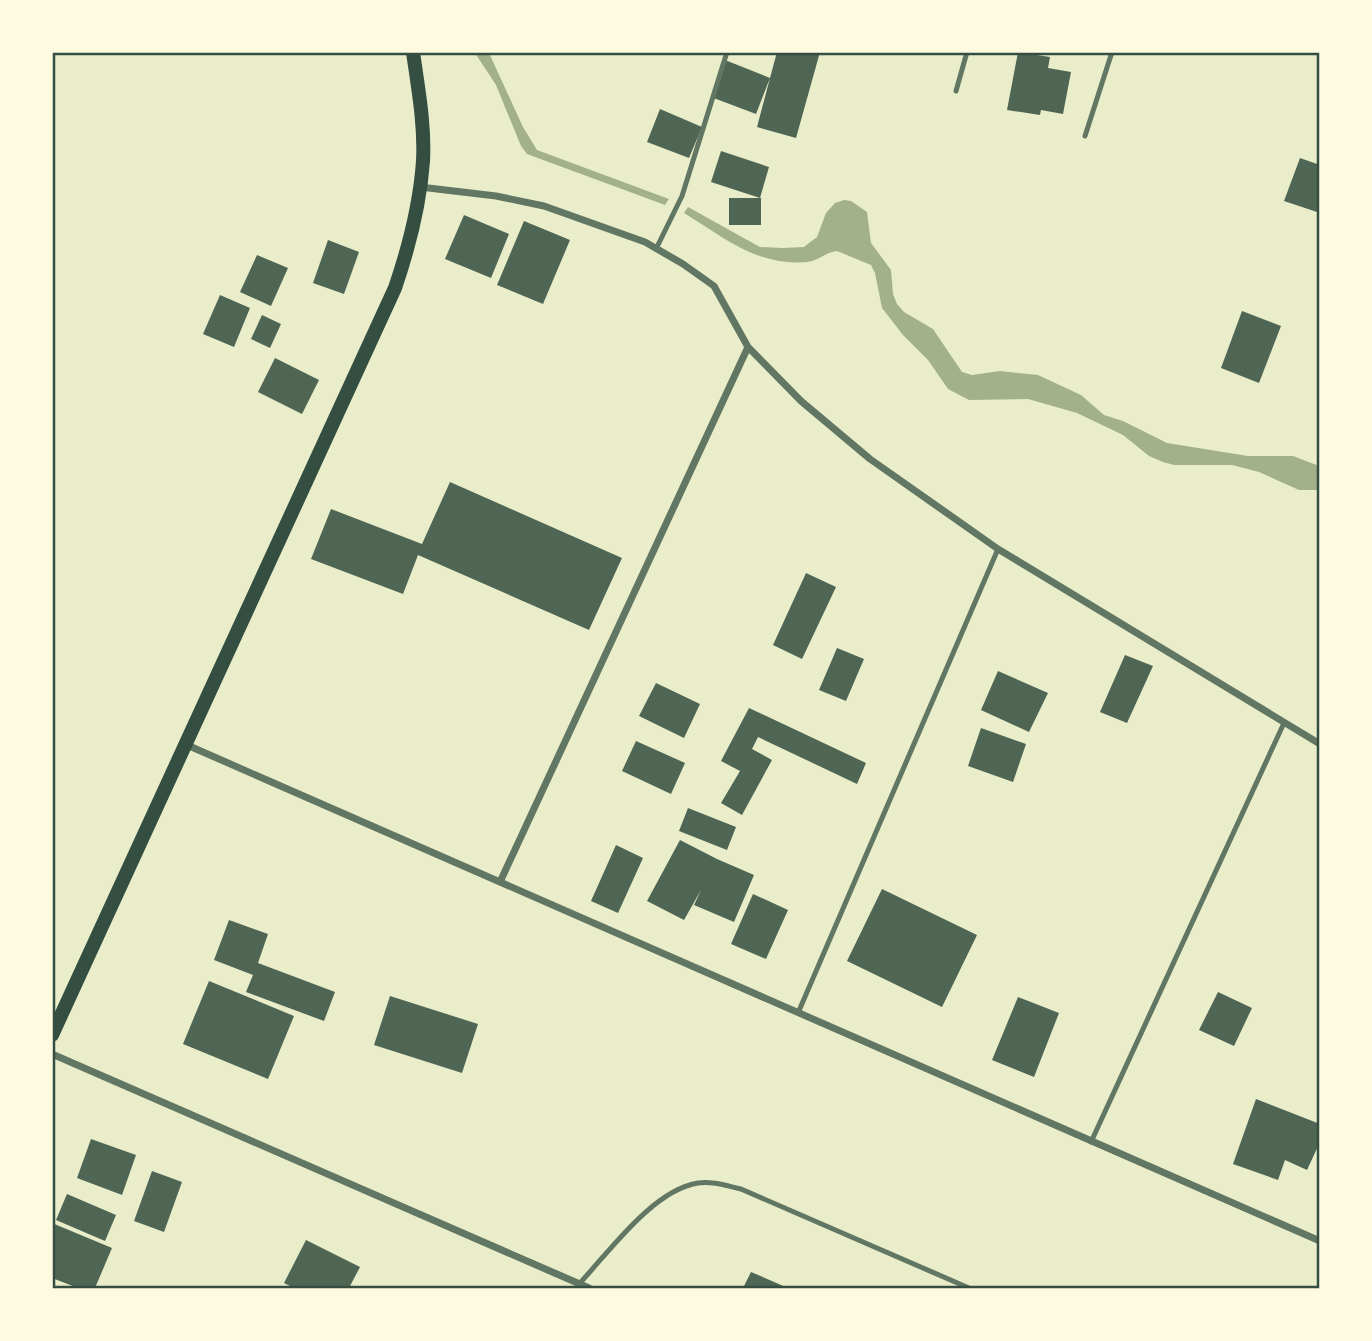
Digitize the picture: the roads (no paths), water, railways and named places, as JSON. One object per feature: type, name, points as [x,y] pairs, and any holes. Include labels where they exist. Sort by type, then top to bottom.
[{"type":"main road","points":[[52,1035],[395,288],[410,245],[423,161],[422,116],[413,52]]},
{"type":"street","points":[[419,187],[496,196],[544,206],[645,243],[683,264],[714,286],[748,347],[801,401],[870,459],[998,549],[1320,744]]},
{"type":"street","points":[[500,882],[748,347]]},
{"type":"street","points":[[187,745],[1320,1241]]},
{"type":"street","points":[[52,1054],[589,1289]]},
{"type":"lane","points":[[656,249],[682,196],[727,52]]},
{"type":"lane","points":[[956,91],[967,52]]},
{"type":"lane","points":[[1085,136],[1112,52]]},
{"type":"lane","points":[[798,1013],[998,549]]},
{"type":"lane","points":[[1091,1142],[1284,723]]},
{"type":"lane","points":[[579,1284],[644,1214],[672,1192],[698,1183],[717,1183],[741,1189],[969,1289]]}]
